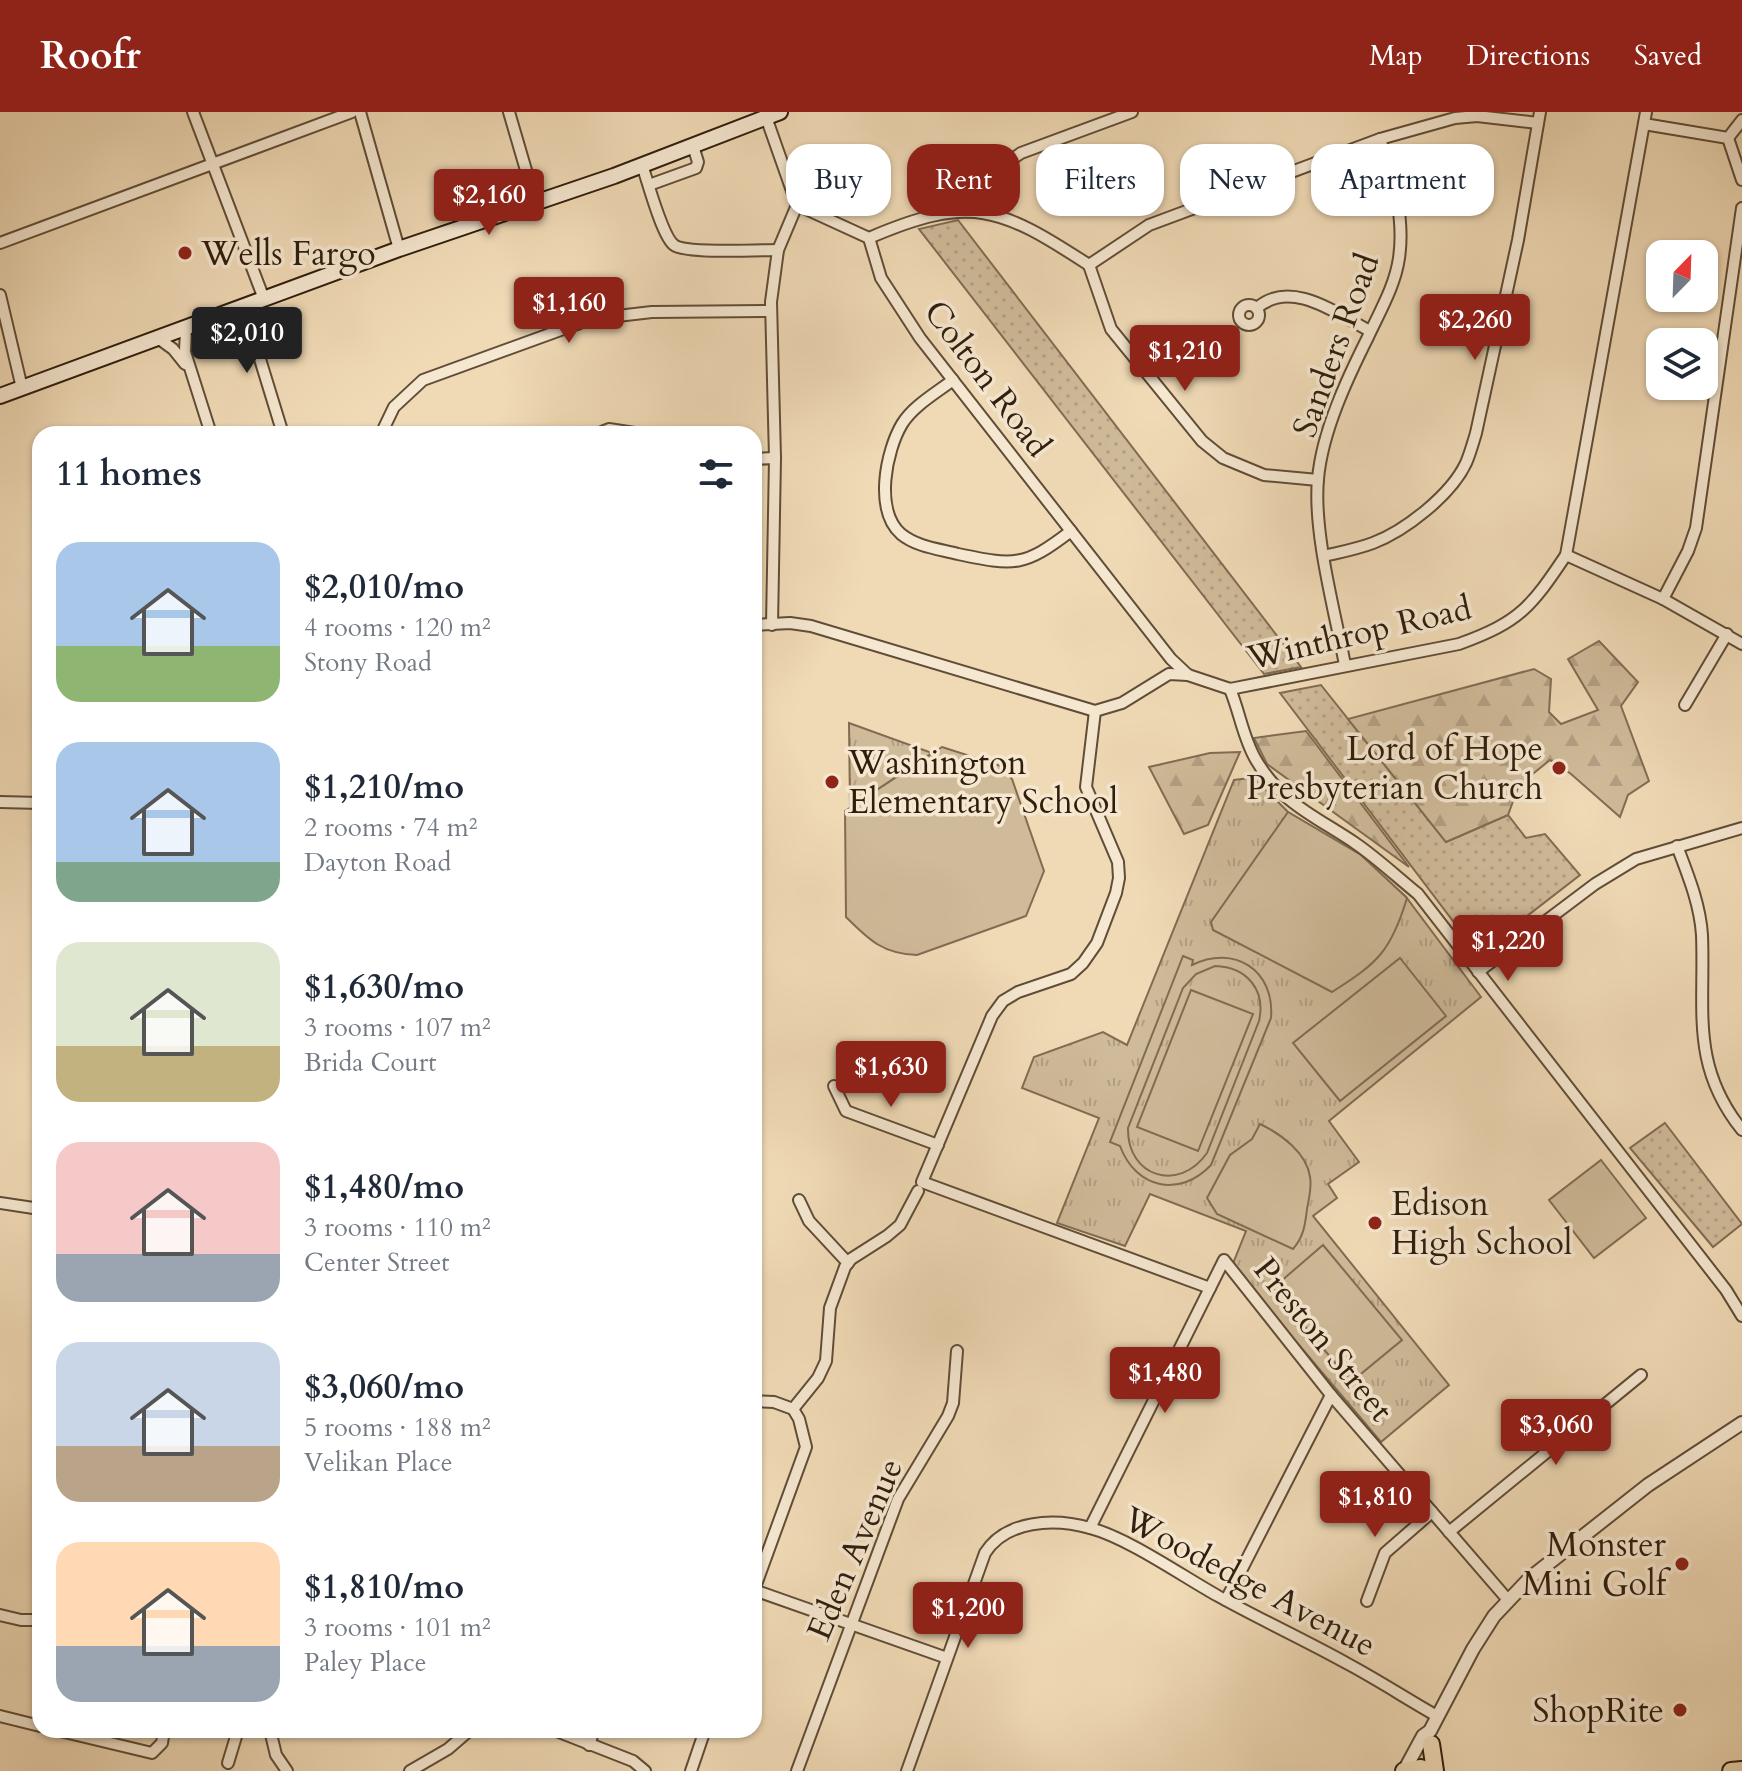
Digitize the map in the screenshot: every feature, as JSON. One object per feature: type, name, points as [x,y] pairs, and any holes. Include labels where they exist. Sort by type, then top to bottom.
[{"type":"highway","points":[[1419,1770],[1430,1738]]},
{"type":"highway","points":[[1731,1771],[1742,1770]]},
{"type":"main road","points":[[0,396],[399,249],[642,165],[773,114]]},
{"type":"street","points":[[193,112],[264,299]]},
{"type":"street","points":[[0,243],[352,112]]},
{"type":"street","points":[[360,112],[399,249]]},
{"type":"street","points":[[509,112],[535,201]]},
{"type":"street","points":[[1020,156],[1132,112]]},
{"type":"street","name":"Winthrop Road","points":[[1188,675],[1230,689],[1459,644],[1489,633],[1527,609],[1566,555],[1646,112]]},
{"type":"street","points":[[773,114],[786,163]]},
{"type":"street","points":[[1089,265],[1149,225],[1380,139],[1455,118],[1539,117],[1518,240],[1476,433],[1466,464],[1456,480],[1425,512],[1375,542],[1324,556]]},
{"type":"street","points":[[1728,138],[1742,120]]},
{"type":"street","points":[[1644,124],[1728,138]]},
{"type":"street","points":[[1728,138],[1742,180]]},
{"type":"street","name":"Sanders Road","points":[[1345,665],[1319,529],[1318,480],[1336,405],[1386,300],[1399,259],[1397,195],[1380,139]]},
{"type":"street","points":[[649,185],[696,168],[698,162],[693,146]]},
{"type":"street","points":[[642,165],[665,234],[679,248],[778,250]]},
{"type":"street","points":[[1663,599],[1688,551],[1696,528],[1742,208]]},
{"type":"street","points":[[772,625],[775,458],[770,311],[778,250],[792,216]]},
{"type":"street","points":[[821,216],[869,238],[933,216]]},
{"type":"street","points":[[997,216],[1027,227],[1089,265],[1111,329],[1202,441],[1223,458],[1264,475],[1318,480]]},
{"type":"street","name":"Colton Road","points":[[869,238],[881,278],[920,338],[1171,659],[1188,675]]},
{"type":"street","points":[[0,295],[22,388]]},
{"type":"street","points":[[1257,308],[1267,299],[1276,297],[1302,298],[1370,331]]},
{"type":"street","points":[[244,307],[281,426]]},
{"type":"street","points":[[385,426],[394,407],[423,380],[591,319],[652,312],[770,311]]},
{"type":"street","points":[[186,328],[185,352],[208,426]]},
{"type":"street","points":[[158,338],[173,349],[191,372]]},
{"type":"street","points":[[953,380],[902,424],[887,463],[885,485],[894,526],[923,545],[1000,563],[1041,554],[1071,531]]},
{"type":"street","points":[[762,459],[775,458]]},
{"type":"street","points":[[1566,555],[1663,599],[1742,644]]},
{"type":"street","points":[[762,625],[790,623],[832,632],[1095,711],[1122,703],[1169,674],[1188,675]]},
{"type":"street","points":[[1685,705],[1727,634]]},
{"type":"street","points":[[1230,689],[1254,757],[1283,794],[1304,813],[1355,843],[1418,894],[1717,1279],[1742,1316]]},
{"type":"street","points":[[793,1409],[818,1378],[826,1361],[830,1308],[848,1263],[900,1225],[920,1186],[992,1016],[1003,1001],[1018,992],[1071,974],[1097,943],[1119,878],[1118,862],[1086,787],[1095,711]]},
{"type":"street","points":[[0,802],[32,803]]},
{"type":"street","points":[[1478,972],[1595,884],[1636,859],[1742,828]]},
{"type":"street","points":[[1677,846],[1694,896],[1702,934],[1701,1007],[1705,1051],[1719,1091],[1742,1130]]},
{"type":"street","points":[[834,1086],[846,1111],[938,1145]]},
{"type":"street","name":"Preston Street","points":[[920,1186],[1210,1288],[1224,1260],[1331,1395],[1508,1600]]},
{"type":"street","points":[[799,1200],[809,1221],[848,1263]]},
{"type":"street","points":[[0,1203],[32,1208]]},
{"type":"street","points":[[1090,1528],[1210,1288]]},
{"type":"street","name":"Eden Avenue","points":[[797,1771],[898,1499],[953,1403],[957,1351]]},
{"type":"street","points":[[1449,1532],[1641,1375]]},
{"type":"street","points":[[1226,1600],[1331,1395]]},
{"type":"street","points":[[762,1401],[793,1409],[799,1419],[806,1447],[762,1568]]},
{"type":"street","points":[[1419,1770],[1423,1736],[1430,1738],[1437,1716],[1477,1643],[1508,1600],[1561,1552],[1648,1485],[1742,1423]]},
{"type":"street","points":[[1367,1601],[1385,1553],[1432,1512]]},
{"type":"street","name":"Woodedge Avenue","points":[[947,1658],[985,1553],[994,1540],[1004,1532],[1028,1524],[1077,1525],[1107,1533],[1437,1716]]},
{"type":"street","points":[[762,1593],[947,1658],[907,1771]]},
{"type":"street","points":[[0,1615],[32,1620]]},
{"type":"street","points":[[0,1716],[32,1724]]},
{"type":"street","points":[[101,1738],[152,1753],[163,1738]]},
{"type":"street","points":[[228,1763],[236,1738]]},
{"type":"street","points":[[272,1738],[276,1755],[287,1771]]},
{"type":"street","points":[[410,1771],[461,1738]]},
{"type":"street","points":[[573,1738],[633,1761],[645,1771]]},
{"type":"street","points":[[589,1745],[591,1738]]},
{"type":"street","points":[[691,1771],[702,1738]]},
{"type":"green space","points":[[958,220],[1301,667],[1264,674],[919,229]]},
{"type":"green space","points":[[1599,641],[1638,682],[1621,706],[1649,781],[1628,795],[1620,817],[1571,774],[1550,760],[1519,785],[1508,815],[1446,842],[1348,719],[1534,669],[1551,679],[1549,712],[1561,724],[1598,710],[1568,659]]},
{"type":"green space","points":[[1321,685],[1446,842],[1508,815],[1526,838],[1545,834],[1580,875],[1478,954],[1280,693]]},
{"type":"green space","points":[[849,723],[932,753],[850,808]]},
{"type":"green space","points":[[1306,731],[1409,867],[1267,764],[1254,738]]},
{"type":"green space","points":[[942,747],[1001,766],[1012,779],[1044,871],[1026,916],[917,955],[895,952],[877,944],[846,917],[845,811]]},
{"type":"green space","points":[[1240,752],[1208,825],[1184,834],[1149,767],[1210,753]]},
{"type":"green space","points":[[1234,780],[1256,780],[1288,812],[1361,855],[1406,897],[1481,997],[1329,1121],[1359,1162],[1328,1184],[1337,1198],[1313,1216],[1449,1385],[1381,1442],[1232,1266],[1246,1231],[1150,1194],[1125,1246],[1057,1223],[1099,1118],[1022,1088],[1034,1057],[1103,1032],[1127,1045]]},
{"type":"green space","points":[[1288,812],[1361,855],[1407,898],[1395,931],[1381,954],[1361,973],[1332,992],[1213,930],[1211,922]]},
{"type":"green space","points":[[1183,956],[1193,960],[1192,965],[1223,958],[1249,966],[1266,987],[1271,1018],[1211,1165],[1186,1182],[1160,1184],[1137,1172],[1120,1146],[1110,1142]],"holes":[[[1215,966],[1226,967],[1245,976],[1257,990],[1260,999],[1259,1021],[1207,1153],[1183,1173],[1169,1176],[1157,1174],[1145,1168],[1136,1158],[1130,1145],[1128,1128],[1183,988],[1196,974]]]},
{"type":"green space","points":[[1400,958],[1446,1016],[1340,1101],[1293,1043]]},
{"type":"green space","points":[[1191,990],[1253,1014],[1198,1151],[1137,1127]]},
{"type":"green space","points":[[1665,1123],[1742,1224],[1713,1247],[1630,1148]]},
{"type":"green space","points":[[1260,1124],[1292,1145],[1308,1168],[1311,1181],[1305,1225],[1293,1249],[1217,1214],[1207,1198],[1230,1155],[1252,1139]]},
{"type":"green space","points":[[1601,1160],[1646,1218],[1594,1258],[1549,1200]]},
{"type":"green space","points":[[1323,1245],[1402,1340],[1351,1382],[1273,1288]]},
{"type":"place","name":"Wells Fargo","points":[[185,253]]},
{"type":"place","name":"Lord of Hope Presbyterian Church","points":[[1559,768]]},
{"type":"place","name":"Washington Elementary School","points":[[832,782]]},
{"type":"place","name":"Edison High School","points":[[1375,1223]]},
{"type":"place","name":"Monster Mini Golf","points":[[1682,1564]]},
{"type":"place","name":"ShopRite","points":[[1680,1710]]}]
